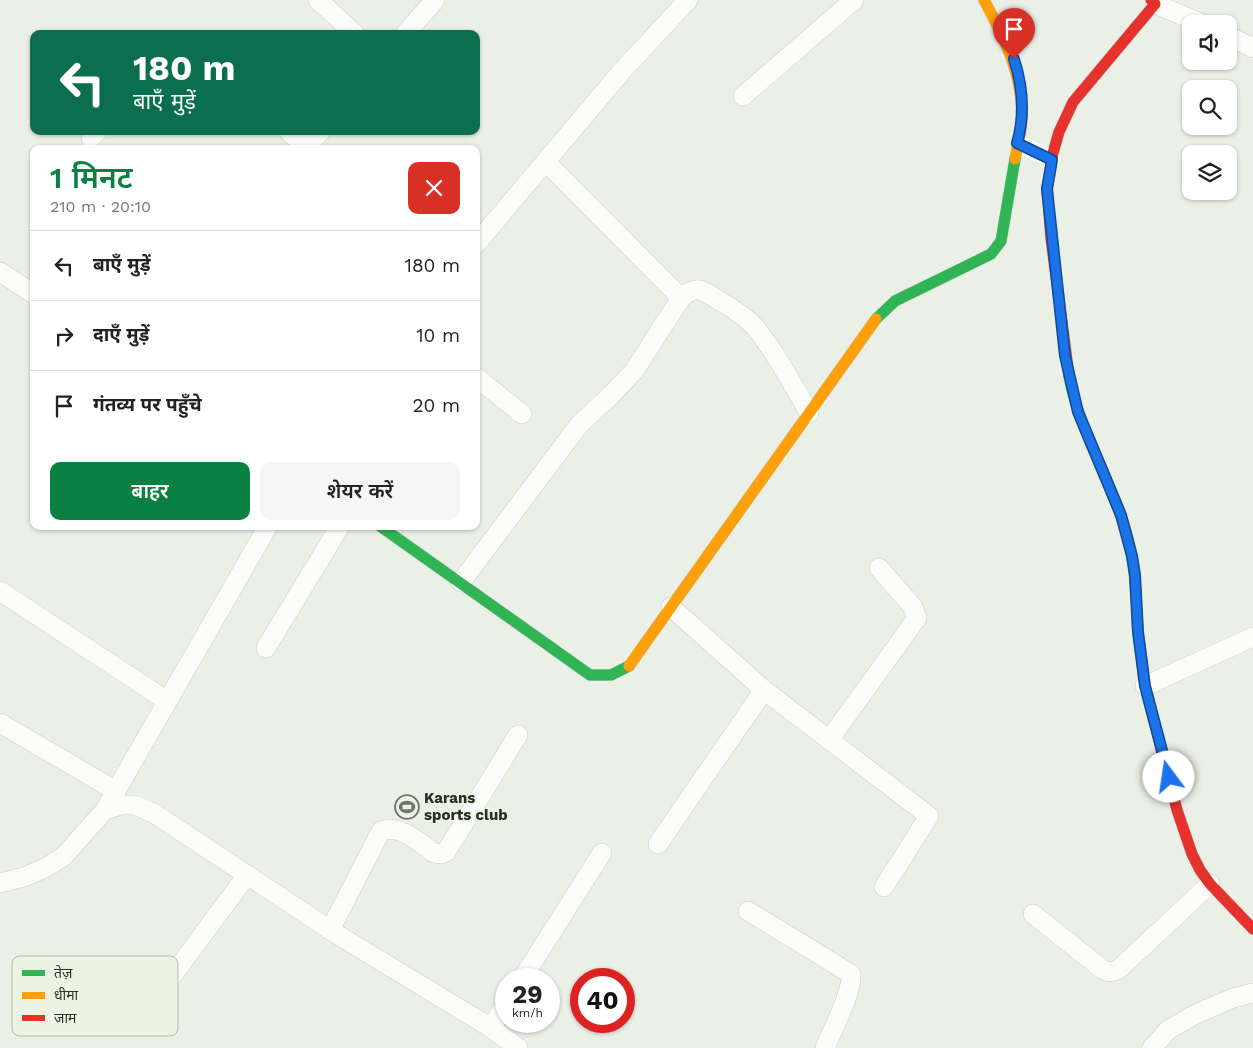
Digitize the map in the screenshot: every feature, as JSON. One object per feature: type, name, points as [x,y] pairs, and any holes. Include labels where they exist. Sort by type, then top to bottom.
[{"type":"street","points":[[318,0],[351,30]]},
{"type":"street","points":[[408,30],[435,0]]},
{"type":"street","points":[[480,239],[622,71],[688,0]]},
{"type":"street","points":[[743,96],[854,0]]},
{"type":"street","points":[[386,530],[590,675],[605,677],[619,673],[629,666],[876,319],[885,309],[906,294],[991,254],[1002,241],[1019,144],[1023,109],[1018,70],[1010,48],[984,0]]},
{"type":"street","points":[[1183,15],[1153,2],[1073,102],[1046,157],[1047,189],[1065,356],[1078,412],[1121,515],[1132,556],[1140,656],[1145,686],[1177,810],[1192,854],[1210,884],[1250,920]]},
{"type":"street","points":[[1237,40],[1253,48]]},
{"type":"street","points":[[292,135],[302,145]]},
{"type":"street","points":[[308,145],[317,135]]},
{"type":"street","points":[[1019,144],[1046,157]]},
{"type":"street","points":[[546,162],[681,298]]},
{"type":"street","points":[[0,272],[30,291]]},
{"type":"street","points":[[461,582],[579,425],[634,371],[681,298],[690,290],[697,288],[740,313],[759,331],[809,413]]},
{"type":"street","points":[[480,380],[522,414]]},
{"type":"street","points":[[0,883],[24,877],[63,857],[105,810],[266,530]]},
{"type":"street","points":[[266,648],[338,530]]},
{"type":"street","points":[[829,740],[916,618],[913,607],[879,568]]},
{"type":"street","points":[[0,591],[167,701]]},
{"type":"street","points":[[671,607],[764,690],[929,816],[884,887]]},
{"type":"street","points":[[1145,686],[1253,637]]},
{"type":"street","points":[[658,844],[764,690]]},
{"type":"street","points":[[0,723],[116,791]]},
{"type":"street","points":[[330,930],[381,830],[386,828],[398,830],[434,853],[441,854],[446,852],[518,735]]},
{"type":"street","points":[[105,810],[121,805],[135,805],[155,814],[330,930],[491,1028],[518,1048]]},
{"type":"street","points":[[529,968],[602,853]]},
{"type":"street","points":[[178,968],[247,875]]},
{"type":"street","points":[[1033,914],[1102,969],[1114,972],[1210,884]]},
{"type":"street","points":[[748,911],[851,974],[852,981],[849,991],[825,1048]]},
{"type":"street","points":[[1152,1048],[1168,1030],[1196,1014],[1233,998],[1253,992]]},
{"type":"street","points":[[491,1028],[495,1022]]},
{"type":"traffic: fast","points":[[876,319],[895,301],[991,254],[1001,241],[1015,159]]},
{"type":"traffic: fast","points":[[1069,376],[1085,429],[1124,524],[1131,555],[1136,597]]},
{"type":"traffic: fast","points":[[386,530],[590,675],[611,675],[629,666]]},
{"type":"traffic: slow","points":[[984,0],[1007,46],[1017,78],[1022,111],[1021,132],[1015,159]]},
{"type":"traffic: slow","points":[[629,666],[876,319]]},
{"type":"traffic: jam","points":[[1069,376],[1051,238],[1047,189],[1053,153],[1059,132],[1073,102],[1155,4],[1151,0]]},
{"type":"traffic: jam","points":[[1136,597],[1138,632],[1145,686],[1177,810],[1192,854],[1210,884],[1253,929]]},
{"type":"place","name":"Karans sports club","points":[[407,807]]},
{"type":"route","points":[[1014,59],[1018,70],[1023,109],[1017,143],[1052,160],[1047,189],[1051,238],[1065,356],[1071,388],[1091,446],[1121,515],[1132,556],[1141,664],[1169,777]]}]
